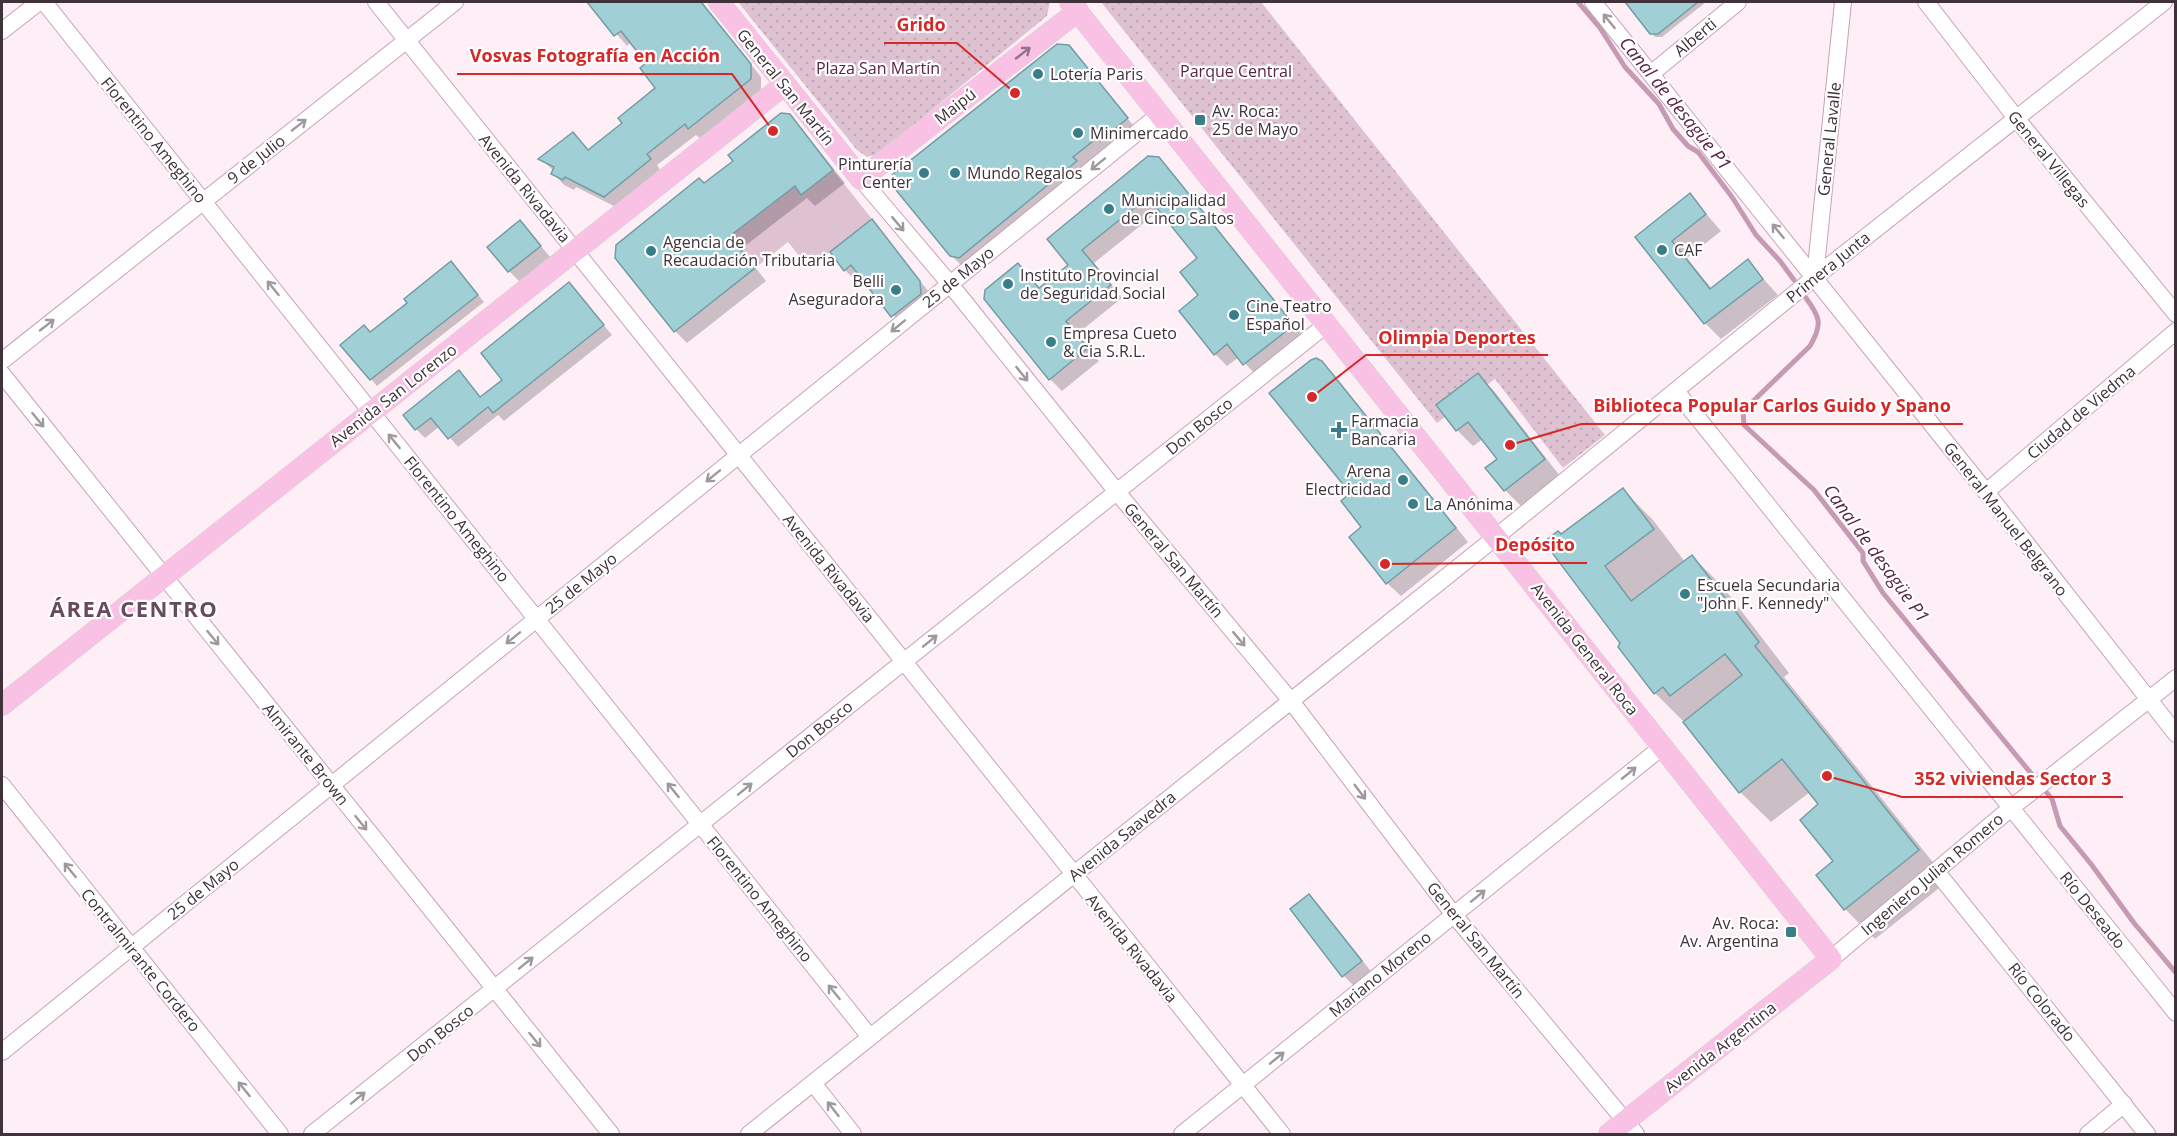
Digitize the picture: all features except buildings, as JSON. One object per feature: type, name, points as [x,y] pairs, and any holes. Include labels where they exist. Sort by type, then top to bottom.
[{"type":"main road","name":"General San Martín","points":[[719,2],[861,179]]},
{"type":"main road","name":"Avenida General Roca","points":[[1074,6],[1831,959]]},
{"type":"main road","name":"Maipú","points":[[861,179],[1074,6]]},
{"type":"main road","name":"Avenida San Lorenzo","points":[[2,705],[784,85]]},
{"type":"main road","name":"Avenida Argentina","points":[[1609,1134],[1631,1128],[1831,959]]},
{"type":"street","points":[[2,31],[39,2]]},
{"type":"street","name":"Florentino Ameghino","points":[[44,2],[870,1037]]},
{"type":"street","name":"Avenida Rivadavia","points":[[376,2],[1282,1134]]},
{"type":"street","name":"9 de Julio","points":[[2,361],[455,2]]},
{"type":"street","name":"General Manuel Belgrano","points":[[1593,2],[1986,492],[2175,734]]},
{"type":"street","name":"Alberti","points":[[1652,73],[1738,2]]},
{"type":"street","name":"General Lavalle","points":[[1815,277],[1843,2]]},
{"type":"street","name":"General Villegas","points":[[1926,2],[2016,118],[2175,314]]},
{"type":"street","name":"Primera Junta","points":[[1496,537],[1815,277],[2164,2]]},
{"type":"street","name":"25 de Mayo","points":[[2,1052],[1160,114]]},
{"type":"street","name":"General San Martín","points":[[861,179],[950,284],[1117,492],[1291,701],[1454,915],[1631,1128]]},
{"type":"street","name":"Don Bosco","points":[[312,1134],[1327,324]]},
{"type":"street","name":"Ciudad de Viedma","points":[[1986,492],[2175,331]]},
{"type":"street","name":"Almirante Brown","points":[[2,374],[611,1134]]},
{"type":"street","name":"Río Deseado","points":[[1676,391],[2175,1013]]},
{"type":"street","name":"Avenida Saavedra","points":[[749,1134],[1496,537]]},
{"type":"street","name":"Ingeniero Julian Romero","points":[[1831,959],[2011,808],[2175,678]]},
{"type":"street","name":"Mariano Moreno","points":[[1182,1134],[1662,747]]},
{"type":"street","name":"Contralmirante Cordero","points":[[2,785],[280,1134]]},
{"type":"street","name":"Río Colorado","points":[[1936,871],[2147,1134]]},
{"type":"street","points":[[813,1083],[853,1134]]},
{"type":"street","points":[[2088,1134],[2124,1104]]},
{"type":"green space","name":"Plaza San Martín","points":[[738,2],[1050,2],[1047,16],[878,154],[867,157],[857,150]]},
{"type":"green space","name":"Parque Central","points":[[1101,2],[1261,2],[1605,435],[1563,468],[1495,379],[1437,423]]},
{"type":"green space","points":[[833,170],[872,219],[809,268],[788,242],[755,268],[730,236],[795,186],[801,194]]},
{"type":"waterway","name":"Canal de desagüe P1","points":[[1578,2],[1600,28],[1625,67],[1659,104],[1673,129],[1688,146],[1698,152],[1732,197],[1756,235],[1794,280]]},
{"type":"waterway","name":"Canal de desagüe P1","points":[[1806,298],[1817,316],[1817,332],[1810,346],[1743,411],[1744,425],[1814,490],[1863,553],[1863,561],[1883,593],[2034,777]]},
{"type":"waterway","name":"Canal de desagüe P1","points":[[2047,793],[2052,799],[2060,826],[2134,923],[2176,973]]},
{"type":"place","name":"Lotería Paris","points":[[1038,74]]},
{"type":"place","name":"Grido","points":[[1015,93]]},
{"type":"place","name":"Av. Roca: 25 de Mayo","points":[[1200,120]]},
{"type":"place","name":"Vosvas Fotografía en Acción","points":[[773,131]]},
{"type":"place","name":"Minimercado","points":[[1078,133]]},
{"type":"place","name":"Pinturería Center","points":[[924,173]]},
{"type":"place","name":"Mundo Regalos","points":[[955,173]]},
{"type":"place","name":"Municipalidad de Cinco Saltos","points":[[1109,209]]},
{"type":"place","name":"CAF","points":[[1662,250]]},
{"type":"place","name":"Agencia de Recaudación Tributaria","points":[[651,251]]},
{"type":"place","name":"Instituto Provincial de Seguridad Social","points":[[1008,284]]},
{"type":"place","name":"Belli Aseguradora","points":[[896,290]]},
{"type":"place","name":"Cine Teatro Español","points":[[1234,315]]},
{"type":"place","name":"Empresa Cueto & Cia S.R.L.","points":[[1051,342]]},
{"type":"place","name":"Olimpia Deportes","points":[[1312,397]]},
{"type":"place","name":"Farmacia Bancaria","points":[[1339,430]]},
{"type":"place","name":"Biblioteca Popular Carlos Guido y Spano","points":[[1510,445]]},
{"type":"place","name":"Arena Electricidad","points":[[1403,480]]},
{"type":"place","name":"La Anónima","points":[[1413,504]]},
{"type":"place","name":"Depósito","points":[[1385,564]]},
{"type":"place","name":"Escuela Secundaria \"John F. Kennedy\"","points":[[1685,594]]},
{"type":"place","name":"352 viviendas Sector 3","points":[[1827,776]]},
{"type":"place","name":"Av. Roca: Av. Argentina","points":[[1791,932]]},
{"type":"district","name":"ÁREA CENTRO","points":[[134,608]]}]
